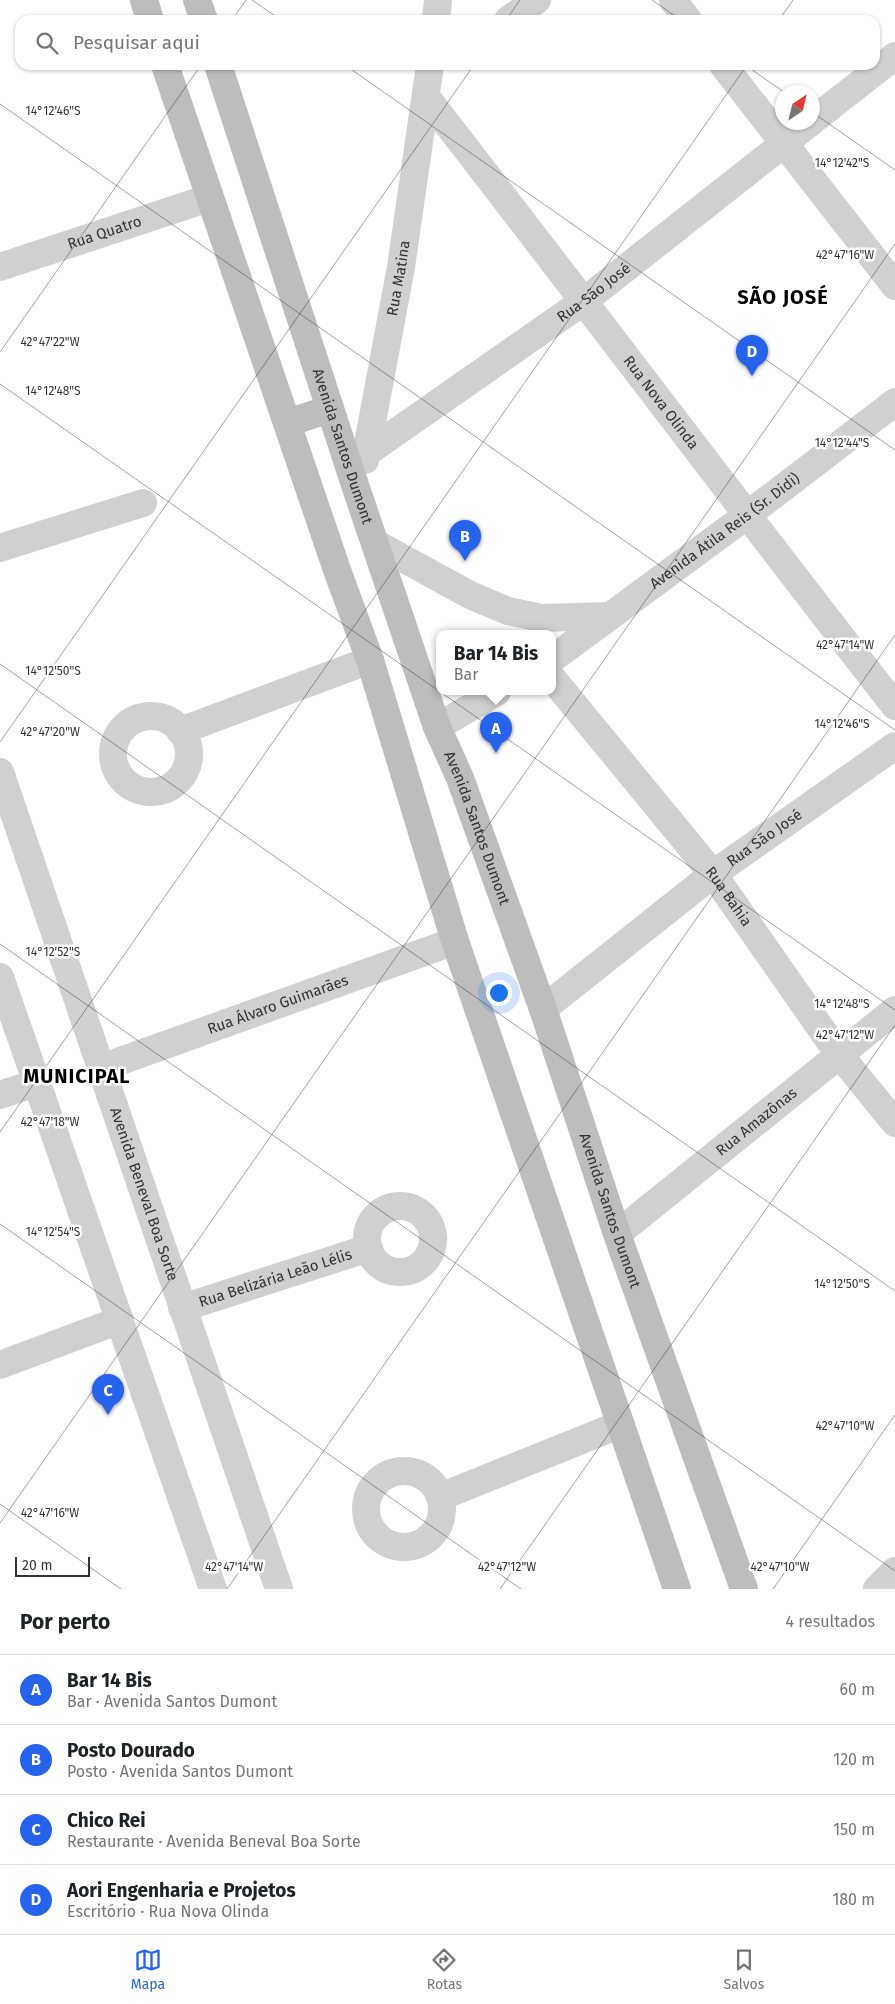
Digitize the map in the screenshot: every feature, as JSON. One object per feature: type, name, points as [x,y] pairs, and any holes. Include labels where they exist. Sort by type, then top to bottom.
[{"type":"main road","points":[[144,0],[148,15]]},
{"type":"main road","points":[[197,0],[202,15]]},
{"type":"main road","points":[[167,70],[209,198],[370,660],[454,941],[677,1589]]},
{"type":"main road","name":"Avenida Santos Dumont","points":[[220,70],[356,488],[437,727],[460,778],[543,1009],[617,1234],[744,1589]]},
{"type":"main road","points":[[287,423],[330,409]]},
{"type":"main road","points":[[385,710],[428,699]]},
{"type":"street","points":[[436,15],[438,0]]},
{"type":"street","points":[[516,15],[538,0]]},
{"type":"street","points":[[673,0],[684,15]]},
{"type":"street","name":"Rua São José","points":[[880,68],[895,56]]},
{"type":"street","points":[[727,70],[895,286]]},
{"type":"street","name":"Rua São José","points":[[820,116],[877,70]]},
{"type":"street","name":"Rua Nova Olinda","points":[[432,75],[584,301],[746,516],[895,706]]},
{"type":"street","name":"Rua Matina","points":[[356,488],[369,451],[432,75]]},
{"type":"street","name":"Rua São José","points":[[369,451],[584,301],[802,130]]},
{"type":"street","name":"Rua Quatro","points":[[0,267],[209,198]]},
{"type":"street","name":"Avenida Átila Reis (Sr. Didi)","points":[[556,655],[746,516],[895,402]]},
{"type":"street","points":[[0,548],[143,503]]},
{"type":"street","points":[[375,543],[470,595],[508,611],[541,618],[610,616]]},
{"type":"street","points":[[180,731],[370,660]]},
{"type":"street","name":"Rua Bahia","points":[[556,683],[713,874],[838,1054],[895,1123]]},
{"type":"street","points":[[437,727],[493,695]]},
{"type":"street","name":"Rua São José","points":[[543,1009],[713,874],[895,746]]},
{"type":"street","name":"Avenida Beneval Boa Sorte","points":[[0,772],[278,1589]]},
{"type":"street","name":"Rua Álvaro Guimarães","points":[[101,1068],[454,941]]},
{"type":"street","points":[[0,976],[213,1589]]},
{"type":"street","name":"Rua Amazônas","points":[[617,1234],[838,1054],[895,1010]]},
{"type":"street","points":[[0,1095],[36,1083]]},
{"type":"street","name":"Rua Belizária Leão Lélis","points":[[182,1308],[369,1248]]},
{"type":"street","points":[[0,1365],[120,1320]]},
{"type":"street","points":[[440,1497],[619,1425]]},
{"type":"street","points":[[877,1589],[895,1571]]},
{"type":"place","name":"Aori Engenharia e Projetos","points":[[752,376]]},
{"type":"place","name":"Posto Dourado","points":[[465,561]]},
{"type":"place","name":"Bar 14 Bis","points":[[496,753]]},
{"type":"place","name":"Chico Rei","points":[[108,1415]]},
{"type":"district","name":"SÃO JOSÉ","points":[[783,297]]},
{"type":"district","name":"MUNICIPAL","points":[[77,1076]]}]
